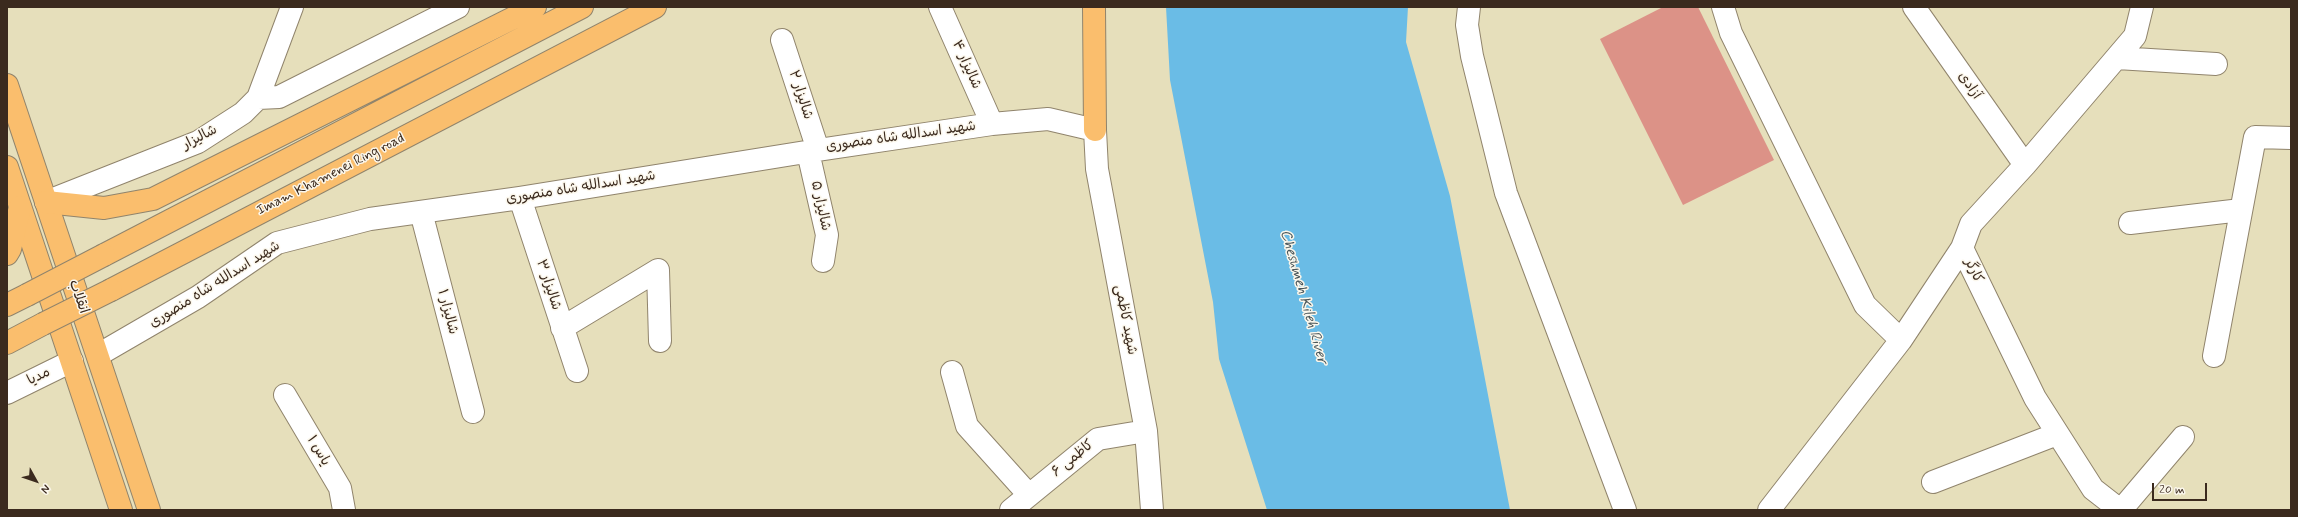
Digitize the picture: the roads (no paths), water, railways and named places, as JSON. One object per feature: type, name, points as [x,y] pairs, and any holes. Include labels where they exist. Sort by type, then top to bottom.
[{"type":"main road","points":[[46,202],[104,208],[153,199],[535,7]]},
{"type":"main road","points":[[7,305],[582,7]]},
{"type":"main road","name":"Imam Khamenei Ring road","points":[[7,343],[655,7]]},
{"type":"main road","points":[[1094,7],[1095,130]]},
{"type":"main road","name":"انقلاب","points":[[7,85],[149,510]]},
{"type":"main road","name":"انقلاب","points":[[7,167],[121,510]]},
{"type":"main road","points":[[8,251],[20,207]]},
{"type":"street","name":"شالیزار","points":[[46,202],[198,142],[243,113],[258,98],[292,7]]},
{"type":"street","points":[[258,98],[279,97],[458,7]]},
{"type":"street","name":"شالیزار ۴","points":[[940,7],[992,124]]},
{"type":"street","points":[[1469,7],[1467,25],[1472,56],[1506,193],[1625,510]]},
{"type":"street","points":[[1723,7],[1731,33],[1865,305],[1901,340]]},
{"type":"street","name":"آزادی","points":[[1914,7],[2025,165]]},
{"type":"street","name":"کارگر","points":[[2120,510],[2093,489],[2035,398],[1962,248],[1971,224],[2025,165],[2135,36],[2142,7]]},
{"type":"street","name":"شالیزار ۲","points":[[782,40],[813,151]]},
{"type":"street","points":[[2117,58],[2216,64]]},
{"type":"street","name":"شهید اسدالله شاه منصوری","points":[[98,355],[198,297],[277,243],[370,219],[520,198],[992,124],[1048,119],[1095,130]]},
{"type":"street","name":"شهید کاظمی","points":[[1095,130],[1097,169],[1146,431],[1152,510]]},
{"type":"street","points":[[2214,356],[2255,138],[2291,138]]},
{"type":"street","name":"شالیزار ۵","points":[[813,151],[827,235],[823,261]]},
{"type":"street","name":"شالیزار ۳","points":[[520,198],[577,372]]},
{"type":"street","points":[[2130,223],[2241,210]]},
{"type":"street","name":"شالیزار ۱","points":[[421,212],[473,412]]},
{"type":"street","points":[[1769,510],[1901,340],[1962,248]]},
{"type":"street","points":[[562,328],[658,270],[660,341]]},
{"type":"street","name":"مدیا","points":[[7,393],[72,361]]},
{"type":"street","points":[[952,372],[967,426],[1029,495]]},
{"type":"street","name":"یاس ۱","points":[[285,395],[340,488],[344,510]]},
{"type":"street","name":"کاظمی ۶","points":[[1011,510],[1098,439],[1146,431]]},
{"type":"street","points":[[1933,482],[2057,434]]},
{"type":"street","points":[[2120,510],[2183,437]]},
{"type":"water","name":"Cheshmeh Kileh River","points":[[1166,7],[1408,7],[1406,42],[1450,196],[1510,510],[1267,510],[1219,359],[1213,302],[1170,80]]}]
